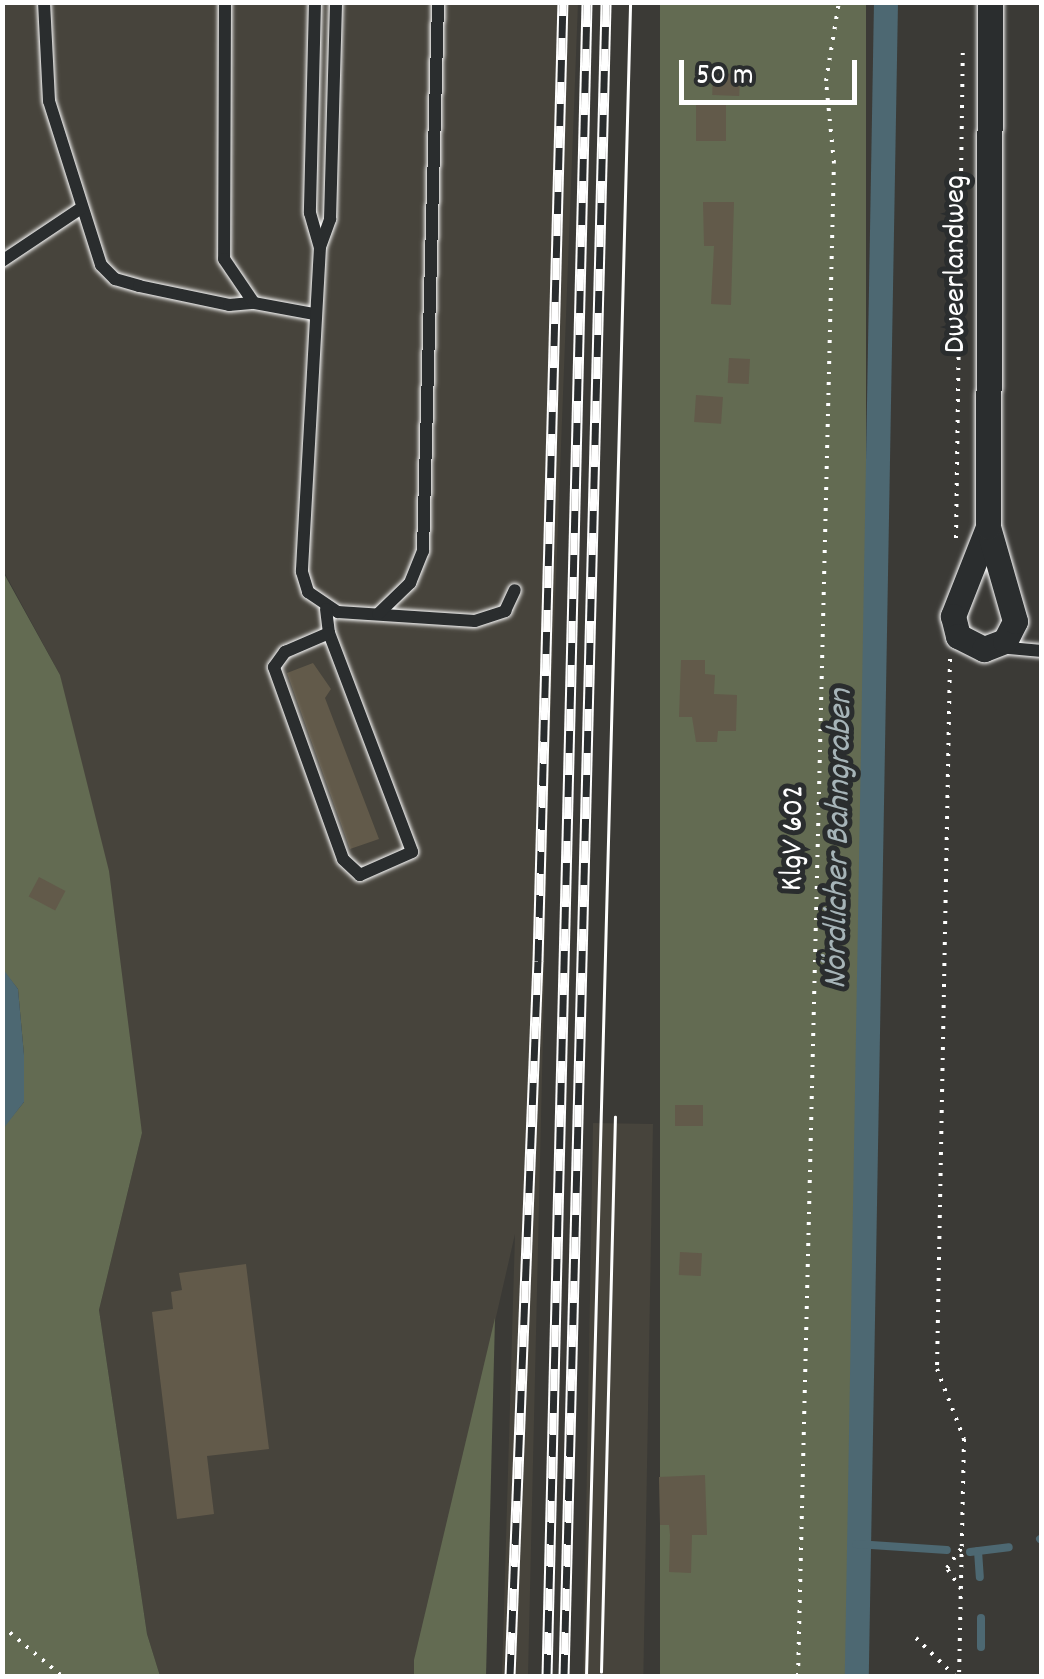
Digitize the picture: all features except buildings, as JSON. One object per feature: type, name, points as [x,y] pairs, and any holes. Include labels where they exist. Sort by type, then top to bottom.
[{"type":"street","name":"Dweerlandweg","points":[[990,2],[988,527],[1015,621],[996,647]]},
{"type":"street","name":"Dweerlandweg","points":[[958,636],[955,606],[988,527]]},
{"type":"street","points":[[958,636],[974,648],[996,647]]},
{"type":"lane","points":[[44,2],[49,102],[101,265],[114,279],[228,305],[254,303],[314,314]]},
{"type":"lane","points":[[225,2],[220,240],[234,281],[254,303]]},
{"type":"lane","points":[[315,2],[310,212],[320,247]]},
{"type":"lane","points":[[329,633],[285,652],[274,666],[343,859],[360,874],[412,852],[329,633],[326,610],[308,592],[302,572],[314,314],[320,247],[330,218],[336,2]]},
{"type":"lane","points":[[378,614],[410,584],[423,551],[438,2]]},
{"type":"lane","points":[[2,261],[80,209]]},
{"type":"lane","points":[[326,610],[490,618],[505,612],[515,590]]},
{"type":"lane","points":[[996,647],[1042,651]]},
{"type":"path","name":"KlgV 602","points":[[798,1676],[834,163],[826,81],[838,2]]},
{"type":"path","points":[[956,550],[963,42]]},
{"type":"path","points":[[957,1676],[964,1439],[937,1369],[949,664],[958,636]]},
{"type":"path","points":[[962,1546],[946,1568],[962,1589]]},
{"type":"path","points":[[2,1626],[62,1676]]},
{"type":"path","points":[[916,1638],[957,1676]]},
{"type":"shaded area","points":[[2,3],[578,3],[550,734],[528,1676],[502,1676],[515,1234],[414,1676],[160,1676],[147,1634],[99,1310],[142,1133],[60,675],[3,570]]},
{"type":"shaded area","points":[[593,1123],[653,1124],[643,1676],[583,1676]]},
{"type":"green space","points":[[660,3],[866,3],[866,1676],[660,1676]]},
{"type":"green space","points":[[2,570],[60,675],[109,871],[142,1133],[99,1310],[147,1634],[160,1676],[3,1676],[2,1129],[24,1102],[24,1055],[18,989],[2,969]]},
{"type":"green space","points":[[495,1318],[486,1676],[414,1676],[414,1660]]},
{"type":"water","points":[[874,2],[898,2],[869,1676],[845,1675]]},
{"type":"water","points":[[3,969],[18,989],[24,1102],[3,1129]]},
{"type":"waterway","points":[[856,1544],[947,1550]]},
{"type":"waterway","points":[[970,1552],[1009,1547]]},
{"type":"waterway","points":[[978,1551],[980,1577]]},
{"type":"waterway","points":[[981,1618],[981,1647]]},
{"type":"tram line","points":[[586,1676],[630,2]]},
{"type":"tram line","points":[[601,1672],[615,1117]]},
{"type":"railway","points":[[510,1676],[538,961],[563,2]]},
{"type":"railway","points":[[547,1676],[587,2]]},
{"type":"railway","points":[[564,1676],[606,2]]},
{"type":"water label","name":"Nördlicher Bahngraben","points":[[840,839]]}]
